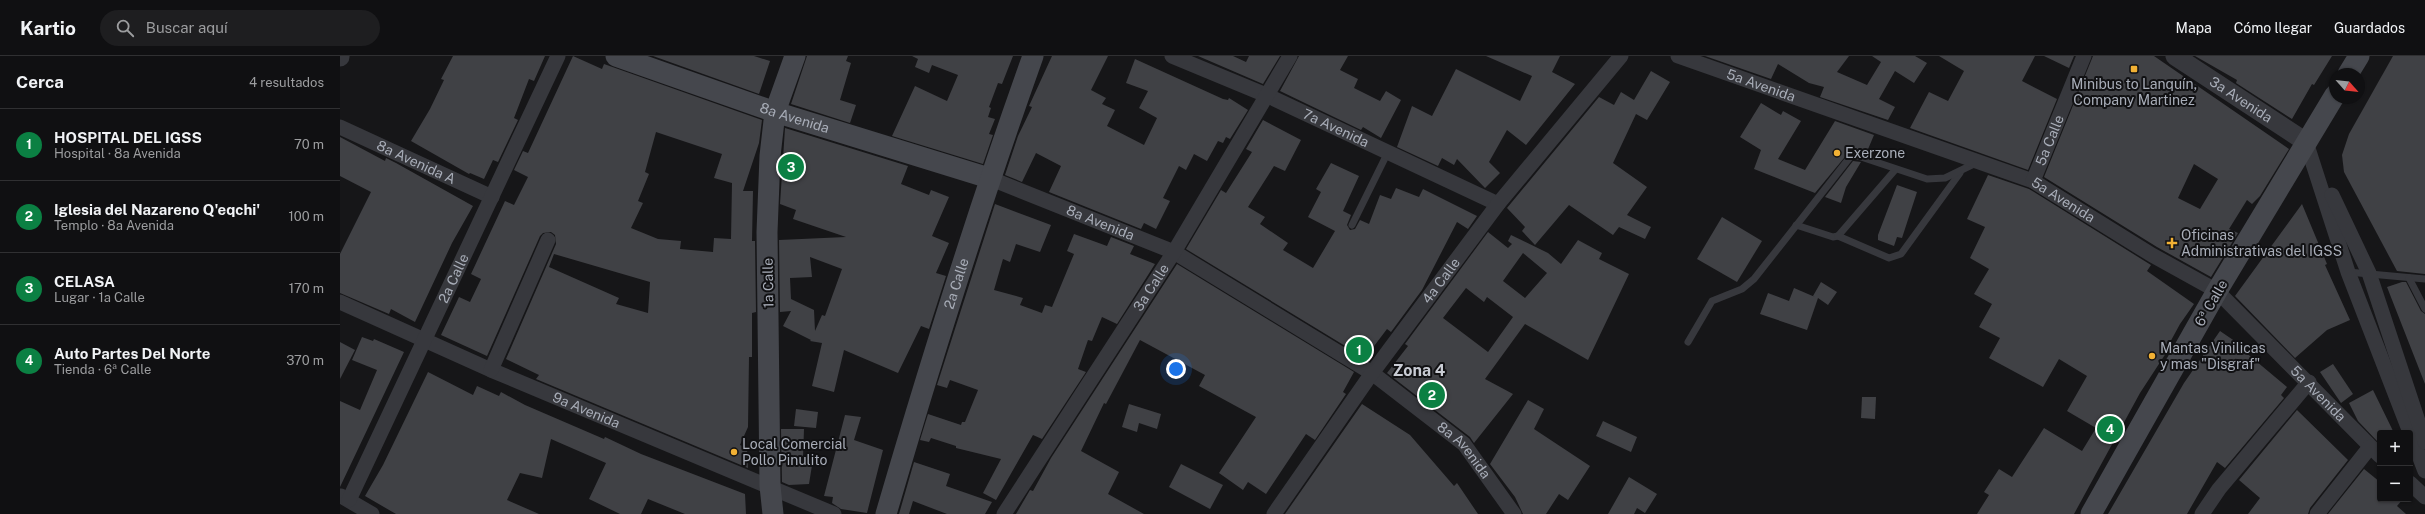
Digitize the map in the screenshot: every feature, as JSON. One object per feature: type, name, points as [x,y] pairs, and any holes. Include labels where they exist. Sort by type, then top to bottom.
[{"type":"main road","name":"8a Avenida","points":[[616,56],[775,112],[989,178]]},
{"type":"main road","name":"1a Calle","points":[[773,514],[770,486],[767,232],[770,156],[775,112],[795,56]]},
{"type":"main road","name":"2a Calle","points":[[886,514],[936,344],[989,178],[1034,56]]},
{"type":"main road","points":[[2352,68],[2359,56]]},
{"type":"main road","name":"6ª Calle","points":[[2091,514],[2217,291],[2329,104]]},
{"type":"street","name":"2a Calle","points":[[344,497],[425,340],[558,56]]},
{"type":"street","name":"7a Avenida","points":[[1172,56],[1266,95],[1498,204]]},
{"type":"street","name":"3a Calle","points":[[1004,514],[1174,252],[1290,56]]},
{"type":"street","name":"5a Avenida","points":[[1678,56],[2033,181],[2152,255],[2217,291],[2309,382],[2375,452]]},
{"type":"street","name":"5a Calle","points":[[2033,181],[2084,56]]},
{"type":"street","name":"3a Avenida","points":[[2175,56],[2306,142]]},
{"type":"street","name":"4a Calle","points":[[1274,514],[1372,373],[1498,204],[1617,57]]},
{"type":"street","name":"8a Avenida A","points":[[340,126],[492,197]]},
{"type":"street","points":[[2306,142],[2348,272],[2425,471]]},
{"type":"street","points":[[2306,142],[2369,273],[2425,442]]},
{"type":"street","name":"8a Avenida","points":[[989,178],[1174,252],[1372,373],[1464,444],[1514,514]]},
{"type":"street","points":[[491,370],[548,240]]},
{"type":"street","name":"9a Avenida","points":[[340,302],[491,370],[834,514]]},
{"type":"street","points":[[2202,514],[2220,488],[2309,382]]},
{"type":"street","points":[[2317,514],[2375,452]]},
{"type":"street","points":[[2413,486],[2425,497]]},
{"type":"street","points":[[344,497],[372,514]]},
{"type":"lane","points":[[1352,225],[1388,152]]},
{"type":"lane","points":[[1688,342],[1712,301],[1742,289],[1754,279],[1851,156],[1858,156],[1896,170],[1927,179],[1944,178],[1960,173],[1978,162]]},
{"type":"lane","points":[[1838,236],[1896,170]]},
{"type":"lane","points":[[1796,225],[1833,237],[1838,236],[1889,258],[1901,254],[1960,173]]},
{"type":"lane","points":[[2348,272],[2425,279]]},
{"type":"lane","points":[[2409,278],[2425,309]]},
{"type":"building","points":[[453,56],[545,56],[534,81],[529,79],[514,118],[518,120],[498,162],[493,160],[484,179],[470,173],[469,174],[411,141],[430,109],[444,80],[441,79]]},
{"type":"building","points":[[573,56],[602,69],[604,64],[762,120],[759,143],[743,191],[753,191],[752,241],[755,241],[756,312],[752,313],[752,357],[749,357],[748,427],[740,445],[747,448],[748,468],[536,379],[539,375],[506,359],[556,244],[555,235],[551,232],[543,233],[540,236],[487,356],[441,335],[459,297],[470,302],[481,279],[471,274],[505,201],[514,205],[528,177],[514,170],[523,151],[528,153]],"holes":[[[656,132],[722,154],[714,178],[732,183],[731,239],[714,238],[713,252],[680,249],[681,241],[658,239],[631,228],[643,203],[638,201],[649,174],[645,172]],[[554,254],[650,282],[648,313],[616,304],[619,298],[549,267]]]},
{"type":"building","points":[[653,56],[754,56],[770,61],[759,94]]},
{"type":"building","points":[[807,56],[848,56],[846,61],[851,63],[840,100],[856,105],[850,123],[791,104]]},
{"type":"building","points":[[912,56],[1013,56],[1002,84],[998,83],[989,107],[991,108],[988,117],[995,119],[989,134],[993,135],[983,164],[892,136],[915,86],[947,101],[958,75],[932,65],[929,73],[915,67],[918,59]]},
{"type":"building","points":[[1052,56],[1108,56],[1091,90],[1106,98],[1102,104],[1115,110],[1107,126],[1144,145],[1157,118],[1139,108],[1148,91],[1126,83],[1135,59],[1223,99],[1228,100],[1229,98],[1248,110],[1230,139],[1226,137],[1223,143],[1218,141],[1207,161],[1194,154],[1186,170],[1179,166],[1163,198],[1170,201],[1156,229],[1144,223],[1141,229],[1049,192],[1061,166],[1036,153],[1022,182],[1005,175],[1018,136],[1032,107],[1029,106]]},
{"type":"building","points":[[1198,56],[1233,56],[1246,62],[1249,56],[1280,56],[1263,84]]},
{"type":"building","points":[[1299,56],[1348,56],[1340,70],[1358,79],[1354,88],[1380,101],[1386,91],[1401,100],[1381,138],[1363,127],[1361,130],[1280,91]]},
{"type":"building","points":[[1486,56],[1560,56],[1552,72],[1575,84],[1526,145],[1507,130],[1489,162],[1500,173],[1485,188],[1457,159],[1454,165],[1442,158],[1438,166],[1397,147],[1412,106],[1432,116],[1456,69],[1520,101],[1532,76]]},
{"type":"building","points":[[1705,56],[1849,56],[1837,72],[1867,85],[1881,62],[1872,56],[1915,56],[1927,63],[1914,83],[1895,71],[1879,99],[1895,107],[1888,120],[1820,97],[1824,87],[1809,83],[1778,64],[1771,79]]},
{"type":"building","points":[[1939,56],[2035,56],[2022,81],[2057,99],[2028,170],[1910,128],[1929,92],[1948,101],[1964,71]]},
{"type":"building","points":[[2044,56],[2074,56],[2069,68]]},
{"type":"building","points":[[2093,56],[2154,56],[2289,149],[2260,196],[2252,204],[2247,200],[2229,229],[2238,233],[2211,277],[2157,247],[2044,177]],"holes":[[[2194,164],[2218,179],[2200,209],[2178,198]]]},
{"type":"building","points":[[2195,56],[2332,56],[2314,85],[2312,84],[2292,119],[2236,83],[2237,80]]},
{"type":"building","points":[[2393,56],[2425,56],[2425,274],[2397,271],[2344,172],[2342,155],[2349,134]]},
{"type":"building","points":[[1651,71],[1670,82],[1647,120],[1636,114],[1613,163],[1647,187],[1627,215],[1651,227],[1645,239],[1619,227],[1613,235],[1569,205],[1535,245],[1522,231],[1525,227],[1507,208],[1599,97],[1614,105],[1621,92],[1634,100]]},
{"type":"building","points":[[1761,103],[1781,115],[1783,111],[1801,121],[1778,159],[1805,170],[1835,121],[1874,135],[1866,154],[1849,152],[1815,193],[1754,169],[1761,150],[1740,137]]},
{"type":"building","points":[[1263,120],[1301,140],[1285,171],[1274,166],[1248,207],[1265,217],[1260,224],[1288,243],[1283,250],[1313,268],[1335,231],[1308,217],[1321,192],[1316,189],[1331,163],[1359,176],[1343,211],[1351,215],[1347,225],[1350,230],[1355,229],[1360,220],[1369,224],[1380,195],[1391,199],[1396,188],[1419,197],[1423,189],[1477,216],[1468,229],[1457,222],[1422,290],[1391,332],[1387,329],[1365,358],[1186,249],[1221,190],[1226,193],[1252,152],[1246,149]]},
{"type":"building","points":[[785,128],[908,166],[901,184],[929,195],[931,190],[949,197],[932,236],[949,243],[936,273],[946,276],[929,329],[921,326],[898,373],[844,350],[834,392],[812,386],[822,343],[810,341],[811,340],[783,326],[791,311],[780,312],[779,240],[846,237],[793,219],[796,210],[780,204]],"holes":[[[810,257],[842,269],[825,316],[822,315],[815,331],[814,310],[791,299],[790,278],[812,277]]]},
{"type":"building","points":[[340,137],[385,161],[386,158],[396,163],[473,206],[452,243],[415,322],[391,309],[389,314],[340,293],[340,254],[371,192],[340,176]]},
{"type":"building","points":[[1853,161],[1861,162],[1846,187],[1841,203],[1825,197]]},
{"type":"building","points":[[1988,175],[2029,189],[2151,265],[2147,271],[2194,304],[2180,324],[2168,346],[2170,347],[2140,393],[2074,514],[1977,514],[1989,495],[1984,492],[1999,469],[2012,477],[2044,428],[2082,451],[2096,428],[2067,411],[2087,376],[2059,359],[2043,387],[1989,358],[2000,338],[1979,327],[1992,304],[1974,294],[1989,269],[1970,258],[1985,227],[1967,219]]},
{"type":"building","points":[[1897,185],[1917,192],[1902,238],[1897,237],[1894,246],[1878,240],[1878,235]]},
{"type":"building","points":[[995,204],[1051,225],[1040,252],[1016,244],[1010,262],[1003,259],[994,290],[1023,298],[1020,305],[1042,313],[1045,305],[1052,307],[1074,254],[1067,251],[1074,234],[1107,246],[1111,237],[1134,246],[1130,254],[1155,264],[1117,324],[1102,317],[1092,341],[1088,340],[1078,369],[1086,372],[1042,439],[1033,435],[996,500],[983,493],[1001,459],[956,448],[956,446],[931,438],[929,442],[920,440],[928,414],[961,425],[962,422],[965,422],[978,390],[950,380],[947,388],[937,385]]},
{"type":"building","points":[[2302,204],[2327,264],[2325,265],[2350,320],[2327,330],[2295,358],[2235,296]]},
{"type":"building","points":[[1722,217],[1762,241],[1737,282],[1697,259]]},
{"type":"building","points":[[1488,232],[1508,248],[1512,244],[1508,241],[1511,235],[1548,253],[1561,264],[1578,240],[1602,253],[1599,259],[1629,274],[1588,360],[1525,324],[1485,379],[1513,394],[1474,443],[1470,437],[1387,373],[1408,346],[1405,344]],"holes":[[[1523,253],[1547,273],[1525,298],[1503,281]],[[1466,288],[1484,302],[1487,297],[1513,317],[1488,352],[1443,318]]]},
{"type":"building","points":[[1177,264],[1354,372],[1343,392],[1346,394],[1315,440],[1306,434],[1266,494],[1248,482],[1243,490],[1219,473],[1256,417],[1199,386],[1205,375],[1140,340],[1106,404],[1104,403],[1081,451],[1119,472],[1108,494],[1144,514],[1016,514],[1030,490],[1033,491],[1051,458]]},
{"type":"building","points":[[1821,282],[1837,292],[1828,305],[1818,298],[1807,330],[1760,314],[1768,293],[1789,301],[1794,288],[1815,297],[1813,296]]},
{"type":"building","points":[[2406,282],[2421,311],[2425,314],[2425,384],[2387,287]]},
{"type":"building","points":[[2220,331],[2239,344],[2238,346],[2287,387],[2281,395],[2284,398],[2225,468],[2217,462],[2187,514],[2108,514],[2184,383]]},
{"type":"building","points":[[362,337],[373,341],[374,339],[404,352],[340,487],[340,401],[360,410],[377,370],[352,360]]},
{"type":"building","points":[[340,342],[355,350],[340,379]]},
{"type":"building","points":[[2333,364],[2353,394],[2341,403],[2320,372]]},
{"type":"building","points":[[428,372],[473,395],[477,386],[499,396],[501,392],[525,405],[604,439],[605,437],[641,454],[745,494],[746,514],[685,514],[648,499],[641,514],[620,514],[589,499],[606,463],[551,439],[542,478],[520,473],[507,500],[539,514],[396,514],[365,496],[383,465]]},
{"type":"building","points":[[2373,390],[2393,430],[2377,430],[2377,441],[2358,421],[2349,403]]},
{"type":"building","points":[[1862,397],[1876,397],[1875,419],[1861,418]]},
{"type":"building","points":[[1528,400],[1544,409],[1534,429],[1590,466],[1568,500],[1559,494],[1546,514],[1523,514],[1515,497],[1490,464]]},
{"type":"building","points":[[1129,404],[1161,414],[1157,429],[1139,423],[1137,432],[1122,427]]},
{"type":"building","points":[[1362,404],[1410,435],[1454,486],[1457,483],[1478,514],[1285,514]]},
{"type":"building","points":[[796,409],[818,412],[816,428],[794,426]]},
{"type":"building","points":[[2297,410],[2348,460],[2310,508],[2308,514],[2248,514],[2260,498],[2239,480]]},
{"type":"building","points":[[845,415],[861,417],[854,440],[883,450],[867,513],[841,509],[832,503],[833,497],[824,496]]},
{"type":"building","points":[[1603,421],[1637,437],[1631,452],[1596,436]]},
{"type":"building","points":[[781,429],[804,429],[803,458],[813,459],[809,484],[789,485],[782,482]]},
{"type":"building","points":[[914,462],[950,474],[946,486],[992,502],[985,514],[947,514],[913,501],[909,514],[899,514]]},
{"type":"building","points":[[1181,464],[1223,485],[1210,509],[1169,487]]},
{"type":"building","points":[[2364,469],[2377,480],[2377,502],[2400,502],[2397,506],[2406,514],[2328,514]]},
{"type":"building","points":[[1629,477],[1657,494],[1645,513],[1637,508],[1634,514],[1608,514]]},
{"type":"place","name":"Minibus to Lanquín, Company Martinez","points":[[2134,69]]},
{"type":"place","name":"Exerzone","points":[[1837,153]]},
{"type":"place","name":"CELASA","points":[[791,167]]},
{"type":"place","name":"Oficinas Administrativas del IGSS","points":[[2172,243]]},
{"type":"place","name":"HOSPITAL DEL IGSS","points":[[1359,350]]},
{"type":"place","name":"Mantas Vinilicas y mas \"Disgraf\"","points":[[2152,356]]},
{"type":"place","name":"Iglesia del Nazareno Q'eqchi'","points":[[1432,395]]},
{"type":"place","name":"Auto Partes Del Norte","points":[[2110,429]]},
{"type":"place","name":"Local Comercial Pollo Pinulito","points":[[734,452]]},
{"type":"district","name":"Zona 4","points":[[1419,370]]}]
